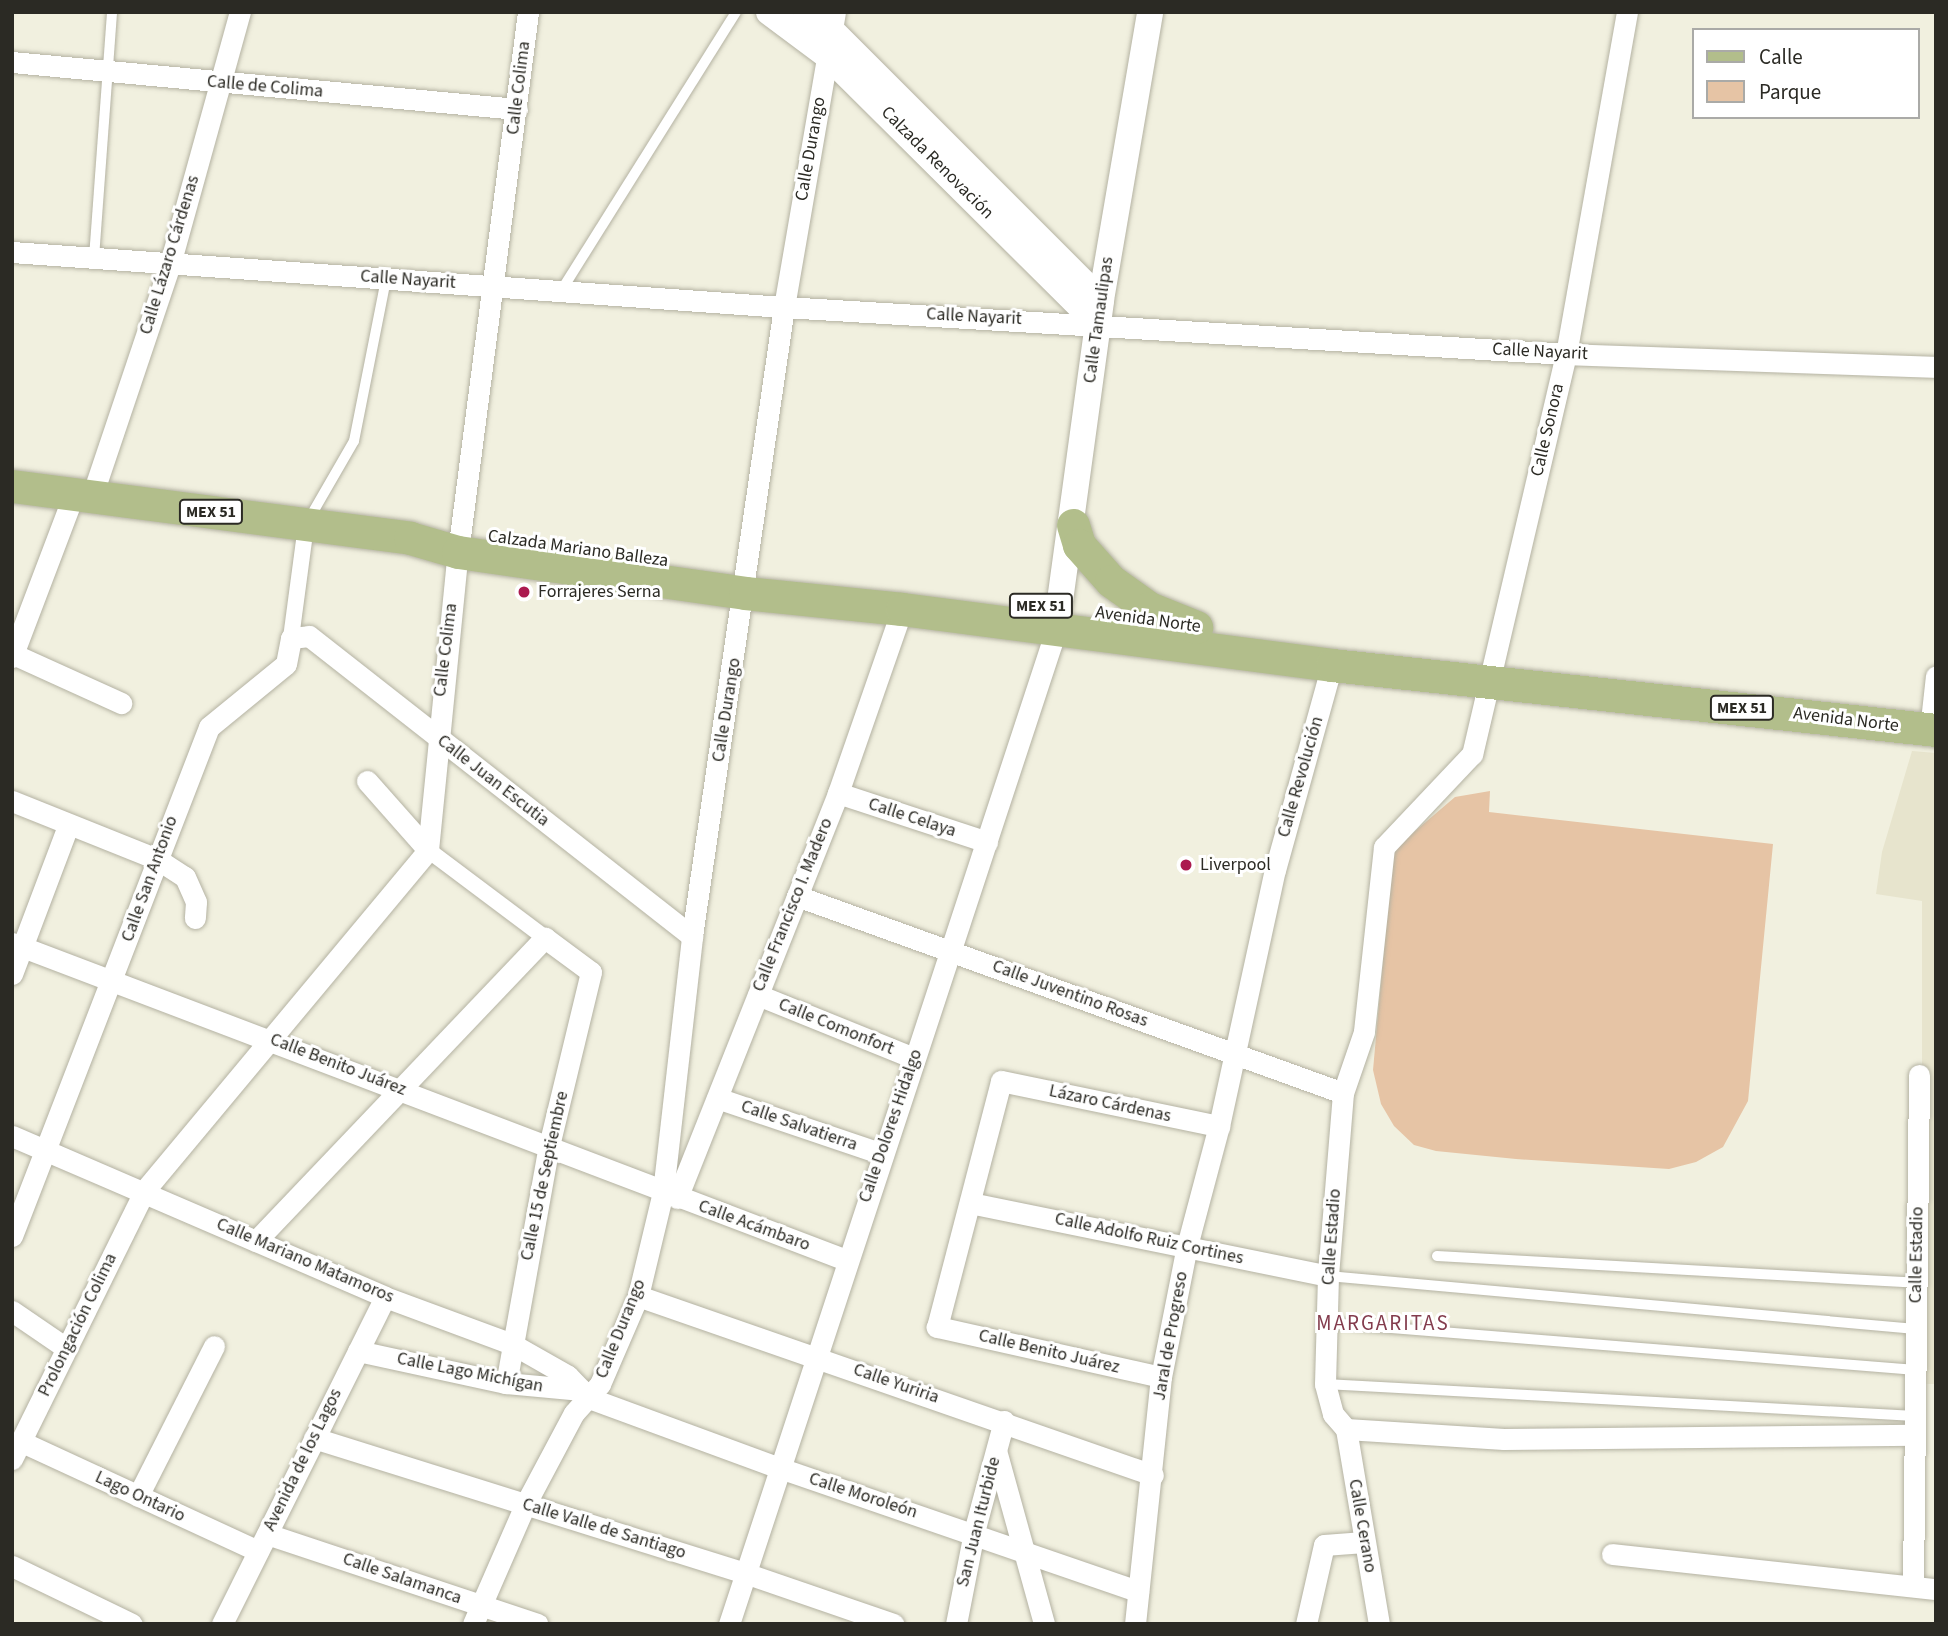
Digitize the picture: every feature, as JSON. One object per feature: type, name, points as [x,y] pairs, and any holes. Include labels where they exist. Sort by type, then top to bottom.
[{"type":"main road","name":"Calzada Mariano Balleza","points":[[12,486],[459,543],[745,583]]},
{"type":"main road","points":[[1073,525],[1079,545],[1111,581],[1149,608],[1196,627]]},
{"type":"main road","name":"Avenida Norte","points":[[745,583],[902,609],[1196,627],[1444,661],[1490,674],[1548,685],[1933,730]]},
{"type":"main road","name":"Avenida Norte","points":[[745,583],[1057,619],[1332,665],[1490,674]]},
{"type":"main road","points":[[1332,665],[1348,659],[1444,661]]},
{"type":"street","name":"Calle Lázaro Cárdenas","points":[[13,655],[83,495],[170,264],[240,12]]},
{"type":"street","name":"Calle Colima","points":[[428,850],[436,736],[459,543],[528,12]]},
{"type":"street","name":"Calzada Renovación","points":[[769,12],[831,33]]},
{"type":"street","name":"Calzada Renovación","points":[[806,12],[831,33],[1099,312]]},
{"type":"street","name":"Calle Tamaulipas","points":[[1057,619],[1073,525],[1099,312],[1150,12]]},
{"type":"street","name":"Calle Sonora","points":[[1490,674],[1566,354],[1627,12]]},
{"type":"street","name":"Calle Durango","points":[[477,1615],[525,1505],[638,1296],[670,1195],[692,936],[784,307],[831,33]]},
{"type":"street","name":"Calle de Colima","points":[[12,62],[107,73],[517,108]]},
{"type":"street","name":"Calle Nayarit","points":[[12,252],[784,307],[1099,312],[1566,354],[1936,367]]},
{"type":"street","points":[[291,638],[306,525]]},
{"type":"street","name":"Calle Francisco I. Madero","points":[[670,1195],[717,1098],[838,793],[902,609]]},
{"type":"street","name":"Calle Dolores Hidalgo","points":[[729,1624],[777,1467],[987,842],[1057,619]]},
{"type":"street","name":"Calle Juan Escutia","points":[[291,638],[309,636],[692,936]]},
{"type":"street","name":"Calle San Antonio","points":[[12,1236],[49,1150],[209,727],[286,664],[291,638]]},
{"type":"street","points":[[13,655],[121,703]]},
{"type":"street","name":"Calle Revolución","points":[[1235,1053],[1275,870],[1332,665]]},
{"type":"street","name":"Calle Estadio","points":[[1346,1429],[1333,1414],[1325,1384],[1329,1323],[1328,1276],[1343,1093],[1364,1032],[1384,846],[1472,754],[1490,674]]},
{"type":"street","points":[[1933,730],[1936,676]]},
{"type":"street","points":[[256,1241],[397,1089],[545,938],[428,850],[367,781]]},
{"type":"street","name":"Calle Celaya","points":[[838,793],[987,842]]},
{"type":"street","points":[[12,801],[68,826],[157,859],[185,877],[196,902],[195,918]]},
{"type":"street","points":[[12,974],[17,945],[68,826]]},
{"type":"street","points":[[145,1190],[428,850]]},
{"type":"street","name":"Calle Juventino Rosas","points":[[797,896],[1343,1093]]},
{"type":"street","name":"Calle 15 de Septiembre","points":[[506,1382],[549,1145],[591,972],[545,938]]},
{"type":"street","name":"Calle Benito Juárez","points":[[17,945],[549,1145],[670,1195]]},
{"type":"street","name":"Calle Comonfort","points":[[758,995],[914,1058]]},
{"type":"street","name":"Jaral de Progreso","points":[[1135,1624],[1153,1475],[1161,1377],[1187,1246],[1235,1053]]},
{"type":"street","name":"Calle Estadio","points":[[1913,1583],[1915,1425],[1922,1384],[1916,1329],[1919,1075]]},
{"type":"street","name":"Lázaro Cárdenas","points":[[970,1203],[1001,1081],[1219,1126]]},
{"type":"street","name":"Calle Salvatierra","points":[[717,1098],[882,1154]]},
{"type":"street","name":"Calle Mariano Matamoros","points":[[12,1136],[145,1190],[385,1297],[512,1344],[568,1376],[585,1394]]},
{"type":"street","name":"Prolongación Colima","points":[[17,1451],[65,1348],[145,1190]]},
{"type":"street","name":"Calle Acámbaro","points":[[670,1195],[846,1260]]},
{"type":"street","name":"Calle Benito Juárez","points":[[970,1203],[937,1327],[1161,1377]]},
{"type":"street","name":"Calle Adolfo Ruiz Cortines","points":[[970,1203],[1328,1276]]},
{"type":"street","name":"Calle Yuriria","points":[[638,1296],[1153,1475]]},
{"type":"street","name":"Avenida de los Lagos","points":[[222,1624],[385,1297]]},
{"type":"street","points":[[12,1311],[65,1348]]},
{"type":"street","points":[[138,1496],[215,1346]]},
{"type":"street","name":"Calle Lago Michígan","points":[[358,1351],[506,1382],[585,1394]]},
{"type":"street","name":"Calle Moroleón","points":[[585,1394],[777,1467],[974,1532],[1138,1591]]},
{"type":"street","name":"San Juan Iturbide","points":[[956,1624],[974,1532],[1004,1421]]},
{"type":"street","points":[[1346,1429],[1504,1438],[1915,1425]]},
{"type":"street","name":"Calle Cerano","points":[[1346,1429],[1379,1624]]},
{"type":"street","name":"Calle Valle de Santiago","points":[[314,1438],[745,1573],[893,1624]]},
{"type":"street","name":"Lago Ontario","points":[[17,1451],[263,1542]]},
{"type":"street","points":[[996,1453],[1026,1551],[1044,1624]]},
{"type":"street","name":"Calle Salamanca","points":[[263,1542],[477,1615],[537,1624]]},
{"type":"street","points":[[1306,1624],[1324,1545],[1364,1542]]},
{"type":"street","points":[[1612,1553],[1913,1583],[1936,1589]]},
{"type":"street","points":[[12,1566],[132,1624]]},
{"type":"lane","points":[[94,258],[112,12]]},
{"type":"lane","points":[[561,291],[736,12]]},
{"type":"lane","points":[[306,525],[354,441],[386,279]]},
{"type":"lane","points":[[1437,1256],[1917,1283]]},
{"type":"lane","points":[[1328,1276],[1916,1329]]},
{"type":"lane","points":[[1329,1323],[1922,1384]]},
{"type":"lane","points":[[1325,1384],[1915,1425]]},
{"type":"shaded area","points":[[1912,751],[1936,753],[1936,1384],[1918,1384],[1922,1282],[1922,901],[1876,894],[1882,852]]},
{"type":"green space","points":[[1490,791],[1489,812],[1773,844],[1748,1101],[1723,1147],[1696,1162],[1669,1169],[1436,1151],[1414,1145],[1394,1126],[1381,1104],[1373,1070],[1393,850],[1455,797]]},
{"type":"place","name":"Forrajeres Serna","points":[[524,592]]},
{"type":"place","name":"Liverpool","points":[[1186,865]]},
{"type":"district","name":"MARGARITAS","points":[[1383,1323]]}]
